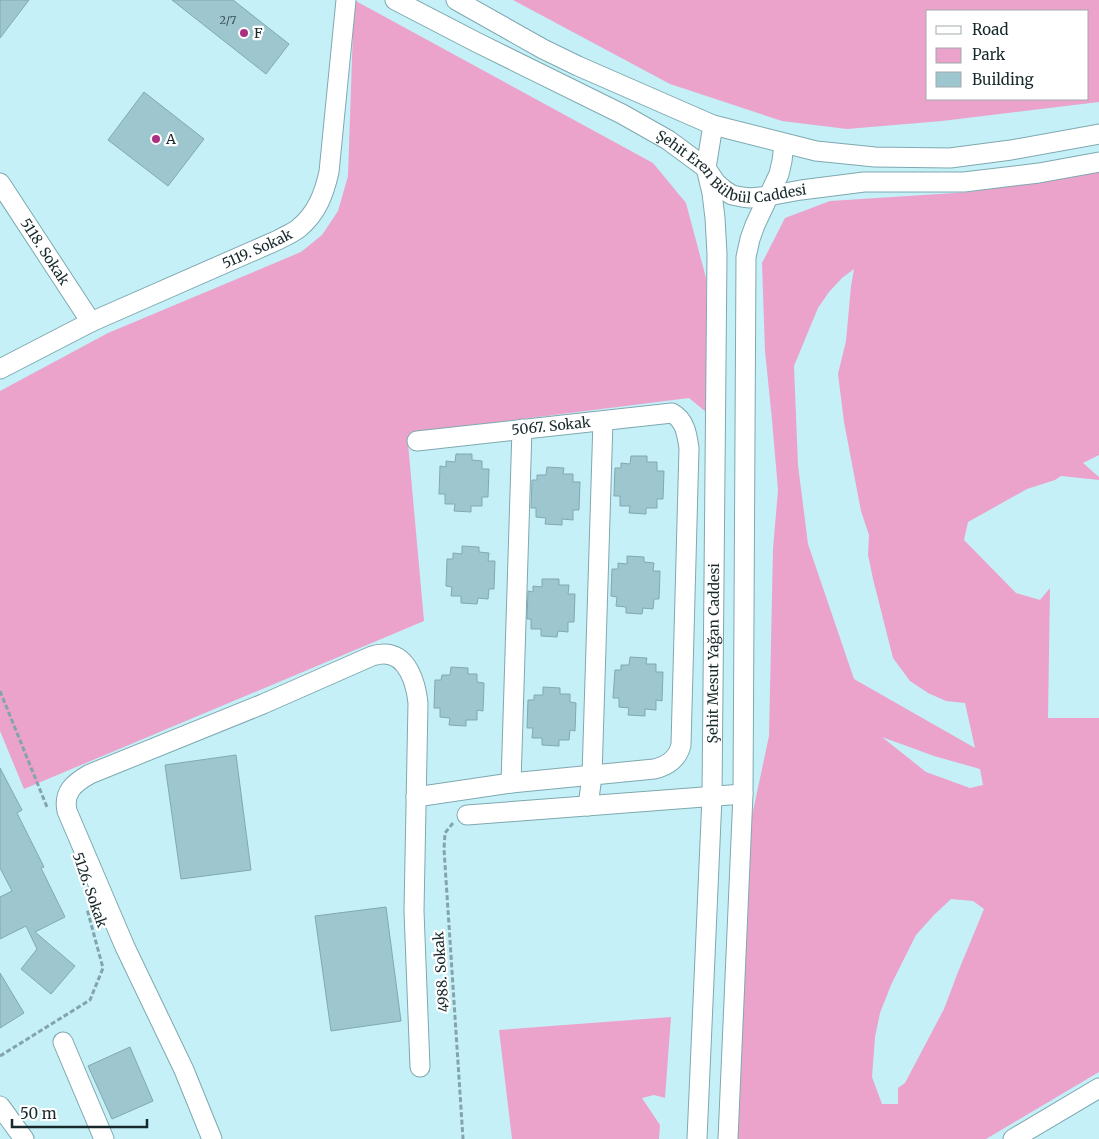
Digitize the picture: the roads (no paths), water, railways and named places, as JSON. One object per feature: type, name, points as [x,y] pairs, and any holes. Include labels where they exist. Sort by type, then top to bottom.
[{"type":"street","name":"5119. Sokak","points":[[0,370],[91,322],[278,240],[299,228],[314,211],[324,192],[329,172],[346,0]]},
{"type":"street","name":"Şehit Eren Bülbül Caddesi","points":[[395,0],[622,114],[668,140],[706,168],[716,183],[732,194],[750,198],[864,182],[964,182],[1039,173],[1099,162]]},
{"type":"street","name":"Şehit Eren Bülbül Caddesi","points":[[456,0],[543,49],[713,125],[816,152],[898,158],[950,158],[1011,150],[1099,134]]},
{"type":"street","points":[[706,168],[713,125]]},
{"type":"street","points":[[728,1139],[743,794],[746,257],[752,232],[778,174],[784,144]]},
{"type":"street","name":"Şehit Mesut Yağan Caddesi","points":[[698,1139],[712,797],[717,254],[712,193],[706,168]]},
{"type":"street","name":"5118. Sokak","points":[[0,183],[91,322]]},
{"type":"street","name":"5067. Sokak","points":[[417,440],[672,413],[682,421],[689,448],[681,745],[676,757],[659,768],[592,776]]},
{"type":"street","points":[[588,806],[592,776],[602,421]]},
{"type":"street","points":[[511,783],[522,429]]},
{"type":"street","points":[[212,1139],[184,1070],[125,947],[67,811],[67,797],[72,787],[79,780],[104,768],[263,704],[372,656],[383,654],[390,655],[403,663],[414,679],[417,689],[414,911],[420,1067]]},
{"type":"street","points":[[416,797],[511,783],[592,776]]},
{"type":"street","points":[[468,815],[743,794]]},
{"type":"street","points":[[63,1042],[104,1139]]},
{"type":"street","points":[[1020,1137],[1099,1088]]},
{"type":"street","points":[[0,1106],[24,1139]]},
{"type":"place","name":"F","points":[[244,33]]},
{"type":"place","name":"A","points":[[156,139]]}]
